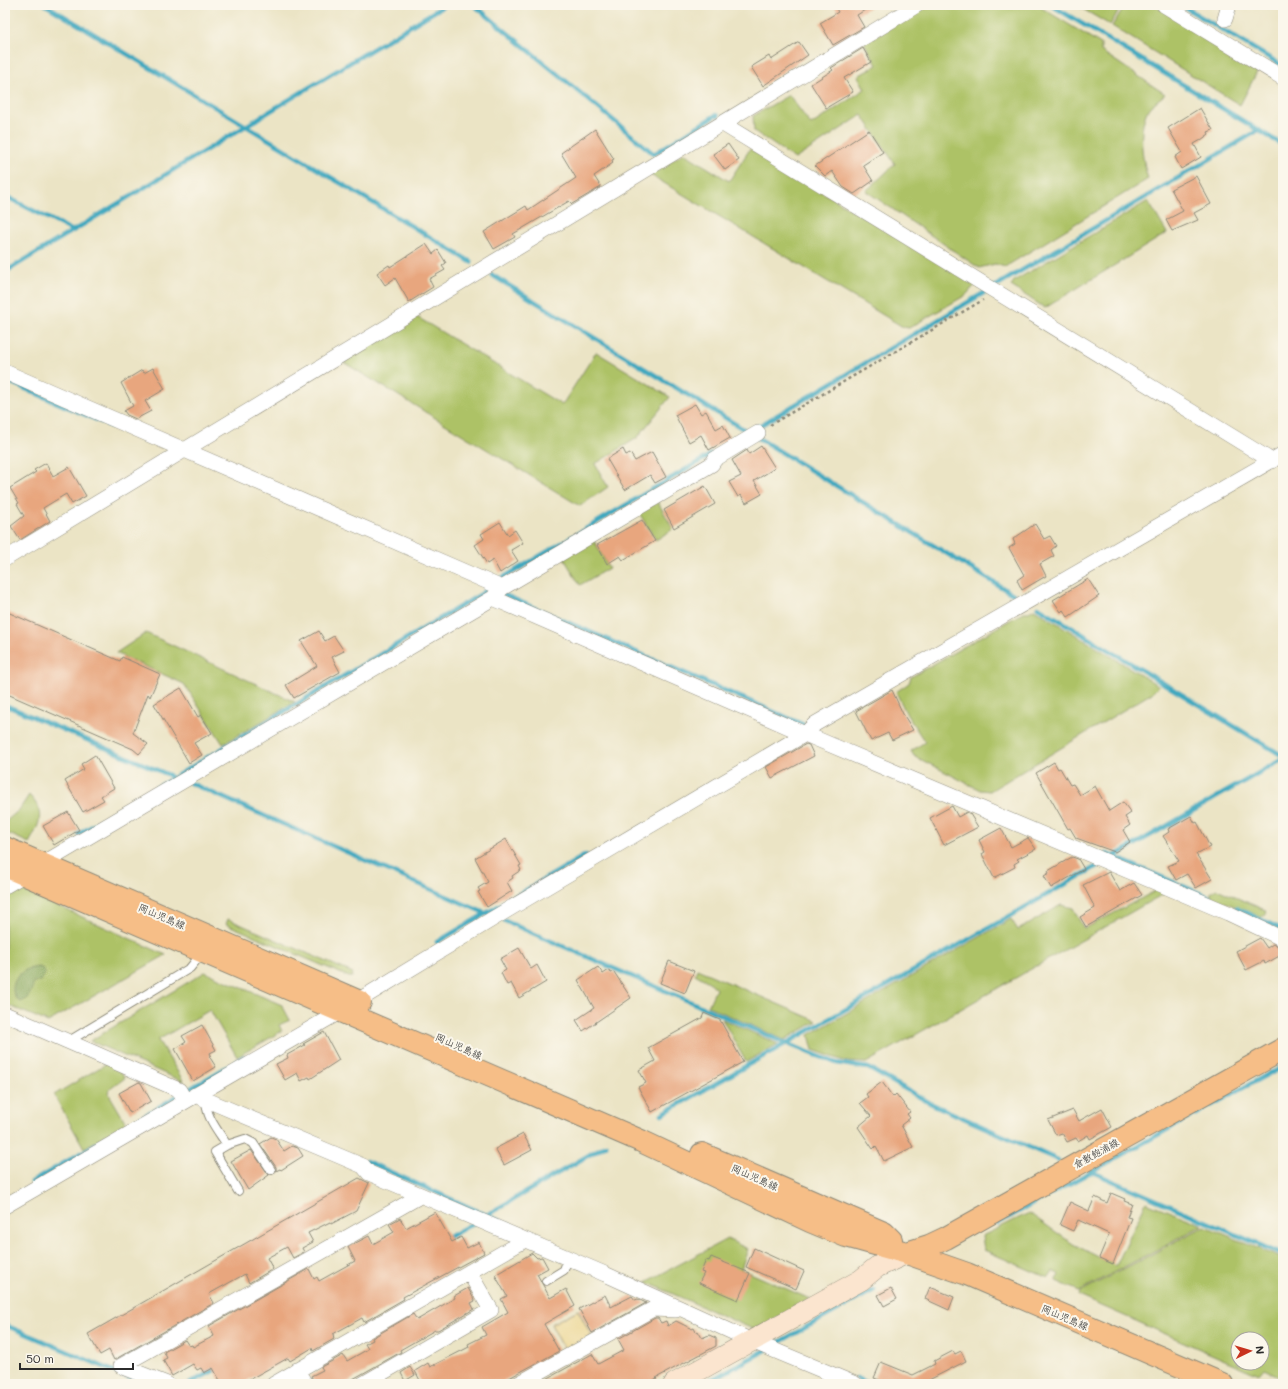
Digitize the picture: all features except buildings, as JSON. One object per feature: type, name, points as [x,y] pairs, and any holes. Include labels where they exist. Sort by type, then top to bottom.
[{"type":"main road","name":"岡山児島線","points":[[5,848],[33,869],[349,1006],[810,1221],[846,1236],[907,1253],[967,1274],[1222,1384]]},
{"type":"main road","name":"岡山児島線","points":[[5,866],[33,869]]},
{"type":"main road","name":"倉敷飽浦線","points":[[907,1253],[929,1246],[946,1238],[1283,1049]]},
{"type":"street","points":[[5,559],[917,5]]},
{"type":"street","points":[[1164,5],[1283,78]]},
{"type":"street","points":[[5,1206],[190,1096],[349,1006],[805,730],[1272,457],[993,290],[723,124]]},
{"type":"street","points":[[5,372],[186,450],[805,730],[1228,913],[1283,939]]},
{"type":"street","points":[[5,886],[496,590],[712,464],[715,459],[755,435]]},
{"type":"street","points":[[5,1014],[74,1038],[190,1096],[336,1154],[363,1166],[369,1174],[568,1258],[855,1384]]},
{"type":"street","points":[[167,1384],[121,1366],[420,1196]]},
{"type":"street","points":[[274,1384],[525,1240]]},
{"type":"street","points":[[674,1384],[764,1345],[861,1280],[882,1264],[907,1253]]},
{"type":"street","points":[[363,1384],[491,1310],[469,1272]]},
{"type":"street","points":[[518,1384],[653,1309],[685,1310]]},
{"type":"street","points":[[298,1370],[305,1384]]},
{"type":"lane","points":[[74,1038],[190,968],[208,945]]},
{"type":"lane","points":[[190,1096],[206,1106],[209,1116],[227,1145]]},
{"type":"lane","points":[[238,1191],[215,1152],[227,1145],[246,1139],[253,1143],[271,1170]]},
{"type":"lane","points":[[546,1281],[564,1270],[568,1258]]},
{"type":"path","points":[[755,435],[788,413],[993,290]]},
{"type":"green space","points":[[928,5],[1037,5],[1101,44],[1101,51],[1165,94],[1148,109],[1144,119],[1142,145],[1148,179],[1005,267],[995,264],[979,268],[866,191],[895,164],[862,115],[795,159],[754,131],[753,116],[789,95],[811,125],[865,89],[858,76],[877,65],[864,43]]},
{"type":"green space","points":[[1076,5],[1122,5],[1110,25]]},
{"type":"green space","points":[[1125,5],[1154,5],[1258,70],[1240,105],[1112,26]]},
{"type":"green space","points":[[750,149],[976,284],[966,295],[909,328],[903,327],[649,174],[684,153],[729,181]]},
{"type":"green space","points":[[1148,201],[1167,233],[1045,308],[1011,286],[1014,281]]},
{"type":"green space","points":[[417,317],[562,405],[596,352],[670,397],[637,438],[595,464],[608,487],[580,506],[343,362]]},
{"type":"green space","points":[[658,502],[673,529],[656,540],[639,513]]},
{"type":"green space","points":[[593,539],[609,568],[580,585],[563,557]]},
{"type":"green space","points":[[1034,609],[1159,686],[1152,693],[990,791],[980,790],[914,756],[911,751],[925,742],[907,715],[896,692],[909,683],[911,677],[1024,612],[1029,612]]},
{"type":"green space","points":[[146,633],[295,702],[223,744],[184,684],[116,653]]},
{"type":"green space","points":[[29,795],[38,807],[40,818],[29,843],[5,832],[5,822],[19,810]]},
{"type":"green space","points":[[14,886],[166,955],[48,1022],[5,1004],[5,891]]},
{"type":"green space","points":[[1217,889],[1265,910],[1266,912],[1261,918],[1211,896],[1211,892]]},
{"type":"green space","points":[[1157,890],[1165,893],[866,1063],[847,1062],[813,1050],[809,1035],[1011,919],[1018,930],[1061,905],[1073,908],[1084,929]]},
{"type":"green space","points":[[228,919],[353,973],[352,977],[226,924]]},
{"type":"green space","points":[[38,967],[44,969],[45,974],[40,981],[34,982],[28,997],[20,1002],[16,998],[13,989],[16,979],[23,971]]},
{"type":"green space","points":[[697,969],[817,1021],[784,1040],[708,1006],[716,989],[712,984],[695,974]]},
{"type":"green space","points":[[205,972],[282,1005],[290,1020],[279,1025],[282,1031],[237,1057],[210,1010],[158,1040],[184,1082],[90,1041]]},
{"type":"green space","points":[[722,1019],[778,1044],[746,1062]]},
{"type":"green space","points":[[109,1062],[116,1066],[125,1078],[110,1089],[109,1094],[126,1123],[84,1148],[54,1095]]},
{"type":"green space","points":[[1146,1202],[1203,1225],[1079,1291],[1056,1281],[1060,1275],[1053,1271],[1048,1278],[984,1250],[982,1236],[1029,1213],[1073,1244],[1116,1266]]},
{"type":"green space","points":[[1205,1226],[1283,1259],[1283,1378],[1268,1371],[1270,1371],[1270,1331],[1230,1331],[1230,1362],[1079,1296],[1080,1292]]},
{"type":"green space","points":[[727,1239],[748,1249],[741,1269],[810,1299],[755,1330],[646,1282]]},
{"type":"green space","points":[[1250,1371],[1262,1371],[1259,1375]]},
{"type":"sand","points":[[578,1310],[592,1337],[565,1351],[551,1324]]},
{"type":"waterway","points":[[46,5],[471,262]]},
{"type":"waterway","points":[[5,272],[445,5]]},
{"type":"waterway","points":[[474,5],[654,154],[716,115],[718,116]]},
{"type":"waterway","points":[[1051,5],[1283,145]]},
{"type":"waterway","points":[[1181,5],[1283,66]]},
{"type":"waterway","points":[[754,429],[1259,130]]},
{"type":"waterway","points":[[5,196],[73,231]]},
{"type":"waterway","points":[[492,275],[1016,596]]},
{"type":"waterway","points":[[5,380],[111,426]]},
{"type":"waterway","points":[[496,582],[712,454]]},
{"type":"waterway","points":[[79,834],[483,593],[490,586]]},
{"type":"waterway","points":[[500,593],[809,727]]},
{"type":"waterway","points":[[1038,607],[1283,756]]},
{"type":"waterway","points":[[5,705],[169,775]]},
{"type":"waterway","points":[[1113,857],[1283,759]]},
{"type":"waterway","points":[[190,783],[487,914]]},
{"type":"waterway","points":[[1107,854],[1209,897]]},
{"type":"waterway","points":[[437,942],[586,855]]},
{"type":"waterway","points":[[662,1114],[1101,864]]},
{"type":"waterway","points":[[1236,908],[1283,930]]},
{"type":"waterway","points":[[505,921],[785,1043],[836,1063],[868,1068],[932,1104],[1058,1160]]},
{"type":"waterway","points":[[32,1182],[244,1057]]},
{"type":"waterway","points":[[998,1223],[1283,1066]]},
{"type":"waterway","points":[[485,1216],[606,1145]]},
{"type":"waterway","points":[[366,1161],[509,1225]]},
{"type":"waterway","points":[[1090,1171],[1283,1255]]},
{"type":"waterway","points":[[445,1239],[475,1222]]},
{"type":"waterway","points":[[772,1346],[874,1290]]},
{"type":"waterway","points":[[5,1325],[144,1384]]},
{"type":"waterway","points":[[704,1384],[766,1350]]},
{"type":"waterway","points":[[189,1384],[220,1367]]},
{"type":"waterway","points":[[857,1378],[870,1384]]}]
